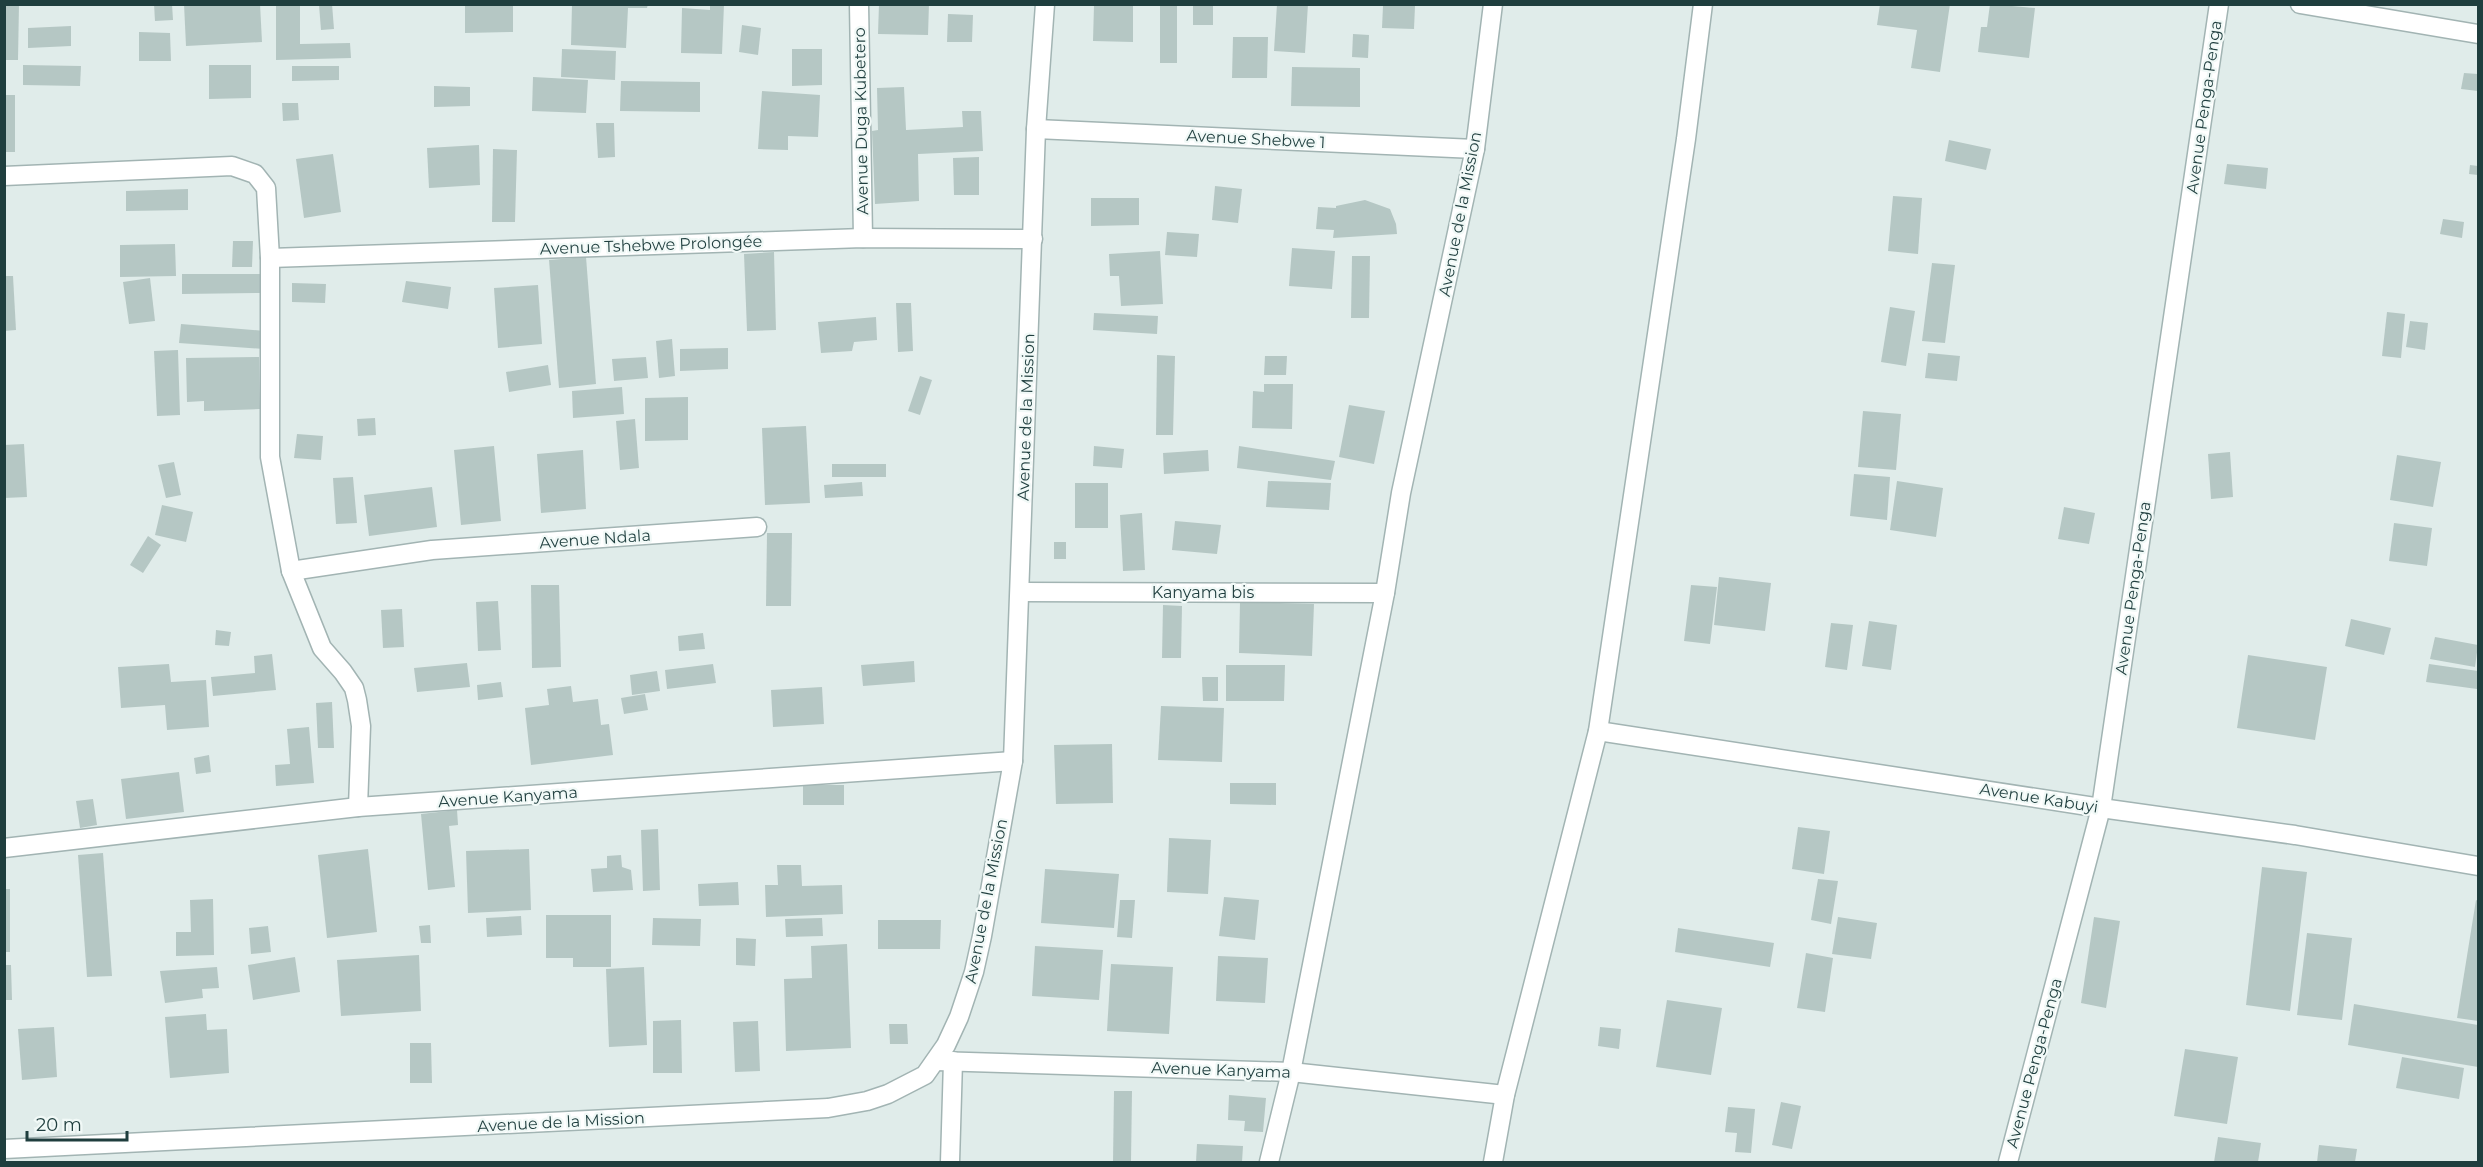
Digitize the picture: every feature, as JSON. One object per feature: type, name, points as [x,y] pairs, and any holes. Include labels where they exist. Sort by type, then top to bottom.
[{"type":"street","name":"Avenue Duga Kubetero","points":[[859,4],[863,238]]},
{"type":"street","name":"Avenue de la Mission","points":[[4,1149],[828,1108],[867,1101],[888,1094],[925,1075],[945,1061],[974,972],[1013,761],[1036,129],[1045,4]]},
{"type":"street","name":"Avenue de la Mission","points":[[1269,1162],[1292,1072],[1385,593],[1401,493],[1475,149],[1493,4]]},
{"type":"street","points":[[1493,1162],[1505,1095],[1598,731],[1686,139],[1703,4]]},
{"type":"street","name":"Avenue Penga-Penga","points":[[2008,1162],[2101,808],[2219,4]]},
{"type":"street","points":[[2300,4],[2478,34]]},
{"type":"street","name":"Avenue Shebwe 1","points":[[1036,129],[1475,149]]},
{"type":"street","points":[[4,176],[232,166],[246,170],[261,179],[266,188],[270,258],[270,457],[291,571],[322,648],[354,688],[361,726],[358,807]]},
{"type":"street","name":"Avenue Tshebwe Prolongée","points":[[270,258],[863,238],[1033,239]]},
{"type":"street","name":"Avenue Ndala","points":[[291,571],[432,550],[757,527]]},
{"type":"street","name":"Kanyama bis","points":[[1020,592],[1385,593]]},
{"type":"street","name":"Avenue Kabuyi","points":[[1598,731],[2101,808],[2295,835],[2478,866]]},
{"type":"street","name":"Avenue Kanyama","points":[[4,848],[358,807],[1013,761]]},
{"type":"street","points":[[945,1061],[950,1162]]},
{"type":"street","name":"Avenue Kanyama","points":[[945,1061],[1292,1072],[1505,1095]]},
{"type":"building","points":[[4,4],[19,4],[18,60],[4,60]]},
{"type":"building","points":[[154,4],[172,4],[173,20],[155,21]]},
{"type":"building","points":[[184,4],[260,4],[262,42],[186,46]]},
{"type":"building","points":[[276,4],[300,4],[300,44],[350,43],[351,58],[276,60]]},
{"type":"building","points":[[332,4],[334,29],[321,30],[319,5]]},
{"type":"building","points":[[465,4],[513,4],[513,32],[465,33]]},
{"type":"building","points":[[572,4],[648,4],[647,8],[628,8],[626,48],[571,45]]},
{"type":"building","points":[[710,4],[724,4],[722,54],[681,53],[682,8],[710,10]]},
{"type":"building","points":[[879,4],[929,4],[928,35],[878,34]]},
{"type":"building","points":[[1160,4],[1177,4],[1177,63],[1160,63]]},
{"type":"building","points":[[1213,4],[1213,25],[1193,25],[1193,5]]},
{"type":"building","points":[[1277,4],[1308,4],[1305,53],[1274,51]]},
{"type":"building","points":[[1880,4],[1950,4],[1940,72],[1911,68],[1917,30],[1877,25]]},
{"type":"building","points":[[1990,4],[2035,8],[2029,58],[1978,52],[1981,27],[1987,27]]},
{"type":"building","points":[[1094,5],[1133,6],[1133,42],[1093,41]]},
{"type":"building","points":[[1383,6],[1415,6],[1414,29],[1382,28]]},
{"type":"building","points":[[948,14],[973,15],[972,42],[947,42]]},
{"type":"building","points":[[742,25],[761,28],[758,55],[739,52]]},
{"type":"building","points":[[71,26],[71,46],[28,48],[28,28]]},
{"type":"building","points":[[139,32],[170,33],[171,61],[139,61]]},
{"type":"building","points":[[1353,34],[1369,35],[1368,58],[1352,57]]},
{"type":"building","points":[[1233,37],[1268,37],[1267,78],[1232,78]]},
{"type":"building","points":[[562,49],[616,51],[615,80],[561,77]]},
{"type":"building","points":[[792,49],[822,49],[822,85],[792,86]]},
{"type":"building","points":[[23,65],[81,66],[80,86],[23,85]]},
{"type":"building","points":[[209,65],[251,65],[251,98],[209,99]]},
{"type":"building","points":[[292,66],[339,66],[339,80],[292,81]]},
{"type":"building","points":[[1292,67],[1360,68],[1360,107],[1291,106]]},
{"type":"building","points":[[2464,73],[2478,74],[2478,91],[2461,89]]},
{"type":"building","points":[[533,77],[588,80],[586,113],[532,111]]},
{"type":"building","points":[[621,81],[700,82],[700,112],[620,111]]},
{"type":"building","points":[[434,86],[470,87],[470,106],[434,107]]},
{"type":"building","points":[[904,87],[906,130],[963,127],[962,111],[981,111],[983,151],[918,154],[919,201],[875,204],[872,131],[878,130],[877,88]]},
{"type":"building","points":[[762,91],[820,95],[818,137],[788,136],[788,150],[758,149]]},
{"type":"building","points":[[4,95],[15,95],[15,152],[4,152]]},
{"type":"building","points":[[282,103],[298,103],[299,120],[283,121]]},
{"type":"building","points":[[596,123],[614,123],[615,157],[598,158]]},
{"type":"building","points":[[1949,140],[1991,149],[1986,170],[1945,161]]},
{"type":"building","points":[[479,145],[480,185],[429,188],[427,148]]},
{"type":"building","points":[[493,149],[517,150],[515,222],[492,222]]},
{"type":"building","points":[[333,154],[341,212],[304,218],[296,159]]},
{"type":"building","points":[[979,157],[979,195],[954,195],[953,158]]},
{"type":"building","points":[[2227,164],[2268,168],[2266,189],[2224,184]]},
{"type":"building","points":[[2470,165],[2478,166],[2478,175],[2469,174]]},
{"type":"building","points":[[1215,186],[1242,189],[1238,223],[1212,220]]},
{"type":"building","points":[[188,189],[188,210],[126,211],[126,191]]},
{"type":"building","points":[[1893,196],[1922,198],[1918,254],[1888,251]]},
{"type":"building","points":[[1091,198],[1139,198],[1139,225],[1091,226]]},
{"type":"building","points":[[1365,200],[1390,209],[1397,234],[1333,238],[1334,230],[1316,229],[1318,207],[1336,208],[1336,206]]},
{"type":"building","points":[[2443,219],[2464,222],[2462,238],[2440,234]]},
{"type":"building","points":[[1167,232],[1199,234],[1197,257],[1165,255]]},
{"type":"building","points":[[233,241],[253,241],[252,267],[232,267]]},
{"type":"building","points":[[175,244],[176,276],[120,277],[120,245]]},
{"type":"building","points":[[1292,248],[1335,251],[1332,289],[1289,286]]},
{"type":"building","points":[[1160,251],[1163,304],[1121,306],[1119,276],[1110,276],[1109,254]]},
{"type":"building","points":[[774,252],[776,330],[747,331],[744,254]]},
{"type":"building","points":[[1352,256],[1370,256],[1369,318],[1351,318]]},
{"type":"building","points":[[586,257],[596,384],[559,388],[549,260]]},
{"type":"building","points":[[1932,263],[1955,265],[1945,343],[1922,341]]},
{"type":"building","points":[[182,274],[264,274],[264,293],[182,294]]},
{"type":"building","points":[[4,276],[13,276],[16,330],[4,331]]},
{"type":"building","points":[[150,278],[155,321],[129,324],[123,282]]},
{"type":"building","points":[[406,281],[451,287],[448,309],[402,302]]},
{"type":"building","points":[[292,283],[326,284],[325,303],[292,302]]},
{"type":"building","points":[[538,285],[542,344],[498,348],[494,288]]},
{"type":"building","points":[[896,303],[911,303],[913,351],[898,352]]},
{"type":"building","points":[[1890,307],[1915,311],[1906,366],[1881,362]]},
{"type":"building","points":[[2387,312],[2405,314],[2401,358],[2382,356]]},
{"type":"building","points":[[1094,313],[1158,316],[1157,334],[1093,330]]},
{"type":"building","points":[[876,317],[877,340],[854,342],[852,351],[821,353],[818,322]]},
{"type":"building","points":[[2410,321],[2428,323],[2425,350],[2406,347]]},
{"type":"building","points":[[181,324],[265,331],[264,349],[179,343]]},
{"type":"building","points":[[672,339],[675,376],[659,378],[656,341]]},
{"type":"building","points":[[728,348],[728,369],[680,371],[680,349]]},
{"type":"building","points":[[178,350],[180,415],[157,416],[154,351]]},
{"type":"building","points":[[1928,353],[1960,356],[1957,381],[1925,378]]},
{"type":"building","points":[[1157,355],[1175,356],[1173,435],[1156,435]]},
{"type":"building","points":[[1265,356],[1287,356],[1286,375],[1264,375]]},
{"type":"building","points":[[259,357],[260,409],[204,411],[204,401],[187,402],[186,358]]},
{"type":"building","points":[[646,357],[648,378],[614,381],[612,359]]},
{"type":"building","points":[[548,365],[551,385],[509,392],[506,372]]},
{"type":"building","points":[[920,376],[932,380],[920,415],[908,411]]},
{"type":"building","points":[[1264,384],[1293,384],[1292,429],[1252,428],[1253,391],[1264,392]]},
{"type":"building","points":[[622,387],[624,414],[573,418],[572,391]]},
{"type":"building","points":[[688,397],[688,440],[645,441],[645,398]]},
{"type":"building","points":[[1349,405],[1385,411],[1374,464],[1339,457]]},
{"type":"building","points":[[1863,411],[1901,414],[1896,470],[1858,467]]},
{"type":"building","points":[[375,418],[376,435],[358,436],[357,419]]},
{"type":"building","points":[[635,419],[639,468],[620,470],[616,421]]},
{"type":"building","points":[[806,426],[810,503],[765,505],[762,428]]},
{"type":"building","points":[[297,434],[323,436],[321,460],[294,458]]},
{"type":"building","points":[[24,444],[27,497],[4,498],[4,445]]},
{"type":"building","points":[[494,446],[501,521],[461,525],[454,450]]},
{"type":"building","points":[[1094,446],[1124,449],[1122,468],[1093,466]]},
{"type":"building","points":[[1239,446],[1335,461],[1331,480],[1237,468]]},
{"type":"building","points":[[583,450],[586,509],[541,513],[537,454]]},
{"type":"building","points":[[1208,450],[1209,471],[1164,474],[1163,453]]},
{"type":"building","points":[[2230,452],[2233,497],[2211,499],[2208,454]]},
{"type":"building","points":[[2397,455],[2441,462],[2433,507],[2390,500]]},
{"type":"building","points":[[174,462],[181,495],[166,498],[158,465]]},
{"type":"building","points":[[832,464],[886,464],[886,477],[832,477]]},
{"type":"building","points":[[1854,474],[1890,477],[1887,520],[1850,516]]},
{"type":"building","points":[[353,477],[357,523],[336,524],[333,478]]},
{"type":"building","points":[[1268,481],[1331,483],[1329,510],[1266,507]]},
{"type":"building","points":[[1897,481],[1943,488],[1936,537],[1890,530]]},
{"type":"building","points":[[862,482],[863,496],[825,498],[824,485]]},
{"type":"building","points":[[1075,483],[1108,483],[1108,528],[1075,528]]},
{"type":"building","points":[[432,487],[437,527],[369,536],[364,495]]},
{"type":"building","points":[[162,505],[193,512],[186,542],[155,535]]},
{"type":"building","points":[[2064,507],[2095,513],[2089,544],[2058,539]]},
{"type":"building","points":[[1142,513],[1145,570],[1123,571],[1120,515]]},
{"type":"building","points":[[1175,521],[1221,525],[1217,554],[1172,550]]},
{"type":"building","points":[[2394,523],[2432,528],[2427,566],[2389,561]]},
{"type":"building","points":[[767,533],[792,533],[791,606],[766,606]]},
{"type":"building","points":[[148,536],[161,545],[143,573],[130,565]]},
{"type":"building","points":[[1054,542],[1066,542],[1066,559],[1054,559]]},
{"type":"building","points":[[1719,577],[1771,583],[1765,631],[1714,625]]},
{"type":"building","points":[[531,585],[559,585],[561,667],[532,668]]},
{"type":"building","points":[[1691,585],[1717,587],[1710,644],[1684,641]]},
{"type":"building","points":[[498,601],[501,650],[478,651],[476,602]]},
{"type":"building","points":[[1240,602],[1314,604],[1312,656],[1239,653]]},
{"type":"building","points":[[1163,605],[1182,606],[1181,658],[1162,658]]},
{"type":"building","points":[[402,609],[404,647],[383,648],[381,610]]},
{"type":"building","points":[[2351,619],[2391,628],[2384,655],[2345,646]]},
{"type":"building","points":[[1869,621],[1897,625],[1891,670],[1862,666]]},
{"type":"building","points":[[1831,623],[1853,625],[1847,670],[1825,667]]},
{"type":"building","points":[[216,630],[231,632],[229,646],[215,645]]},
{"type":"building","points":[[703,633],[705,649],[679,651],[678,636]]},
{"type":"building","points":[[2435,637],[2478,645],[2475,667],[2430,659]]},
{"type":"building","points":[[272,654],[276,690],[213,696],[211,677],[255,673],[254,656]]},
{"type":"building","points":[[2248,655],[2327,667],[2315,740],[2237,728]]},
{"type":"building","points":[[914,661],[915,682],[863,686],[861,665]]},
{"type":"building","points":[[467,663],[470,687],[417,692],[414,668]]},
{"type":"building","points":[[169,664],[171,682],[206,680],[209,727],[167,730],[165,705],[121,708],[118,667]]},
{"type":"building","points":[[713,664],[716,683],[667,689],[665,670]]},
{"type":"building","points":[[2429,664],[2478,671],[2477,689],[2426,682]]},
{"type":"building","points":[[1226,665],[1285,665],[1284,701],[1226,701]]},
{"type":"building","points":[[657,671],[660,691],[632,695],[630,675]]},
{"type":"building","points":[[1202,677],[1218,677],[1218,701],[1203,701]]},
{"type":"building","points":[[501,682],[503,697],[478,700],[477,685]]},
{"type":"building","points":[[571,686],[573,702],[598,699],[601,725],[609,724],[613,755],[531,765],[525,708],[549,705],[547,689]]},
{"type":"building","points":[[822,687],[824,724],[773,727],[771,690]]},
{"type":"building","points":[[645,694],[648,710],[624,714],[621,698]]},
{"type":"building","points":[[332,702],[334,748],[318,748],[316,703]]},
{"type":"building","points":[[1161,706],[1224,708],[1222,762],[1158,760]]},
{"type":"building","points":[[309,727],[314,783],[276,786],[275,765],[290,764],[287,729]]},
{"type":"building","points":[[1112,744],[1113,803],[1056,804],[1054,745]]},
{"type":"building","points":[[209,755],[211,772],[196,774],[194,758]]},
{"type":"building","points":[[179,772],[184,812],[126,819],[121,779]]},
{"type":"building","points":[[1230,783],[1276,783],[1276,805],[1230,804]]},
{"type":"building","points":[[803,785],[844,785],[844,805],[803,805]]},
{"type":"building","points":[[93,799],[97,825],[80,828],[76,801]]},
{"type":"building","points":[[457,810],[458,825],[449,826],[455,887],[428,890],[421,814]]},
{"type":"building","points":[[1798,827],[1830,831],[1824,874],[1792,869]]},
{"type":"building","points":[[658,829],[660,890],[643,891],[641,830]]},
{"type":"building","points":[[1169,838],[1211,840],[1208,894],[1167,892]]},
{"type":"building","points":[[368,849],[377,932],[327,938],[318,855]]},
{"type":"building","points":[[529,849],[531,910],[468,913],[466,851]]},
{"type":"building","points":[[103,853],[112,976],[87,977],[78,855]]},
{"type":"building","points":[[621,855],[622,867],[631,870],[633,890],[593,892],[591,869],[607,868],[607,856]]},
{"type":"building","points":[[777,865],[801,865],[802,886],[842,885],[843,914],[766,917],[765,885],[778,885]]},
{"type":"building","points":[[2262,867],[2307,872],[2290,1011],[2246,1005]]},
{"type":"building","points":[[1045,869],[1119,874],[1114,928],[1041,923]]},
{"type":"building","points":[[1818,879],[1838,881],[1831,924],[1811,920]]},
{"type":"building","points":[[738,882],[739,905],[699,906],[698,884]]},
{"type":"building","points":[[4,889],[10,889],[10,952],[4,952]]},
{"type":"building","points":[[1224,897],[1259,900],[1255,940],[1219,936]]},
{"type":"building","points":[[213,899],[214,955],[176,956],[176,932],[191,932],[190,900]]},
{"type":"building","points":[[1120,900],[1135,900],[1132,938],[1117,937]]},
{"type":"building","points":[[2476,900],[2478,901],[2478,1021],[2457,1018]]},
{"type":"building","points":[[546,915],[611,915],[611,967],[573,967],[573,958],[546,958]]},
{"type":"building","points":[[521,916],[522,935],[487,937],[486,918]]},
{"type":"building","points":[[1838,917],[1877,923],[1871,959],[1832,954]]},
{"type":"building","points":[[2094,917],[2120,921],[2106,1008],[2081,1003]]},
{"type":"building","points":[[653,918],[701,919],[700,946],[652,945]]},
{"type":"building","points":[[822,918],[823,936],[786,937],[785,919]]},
{"type":"building","points":[[878,920],[941,920],[940,949],[878,949]]},
{"type":"building","points":[[430,925],[431,943],[421,943],[419,926]]},
{"type":"building","points":[[268,926],[271,952],[251,954],[249,928]]},
{"type":"building","points":[[1678,928],[1774,943],[1770,967],[1675,952]]},
{"type":"building","points":[[2307,933],[2352,938],[2342,1020],[2297,1015]]},
{"type":"building","points":[[736,938],[756,939],[755,966],[736,965]]},
{"type":"building","points":[[847,944],[851,1048],[786,1051],[784,979],[812,978],[811,946]]},
{"type":"building","points":[[1035,946],[1103,950],[1099,1000],[1032,996]]},
{"type":"building","points":[[1806,953],[1833,958],[1825,1012],[1797,1008]]},
{"type":"building","points":[[419,955],[421,1011],[341,1016],[337,960]]},
{"type":"building","points":[[1218,956],[1268,958],[1265,1003],[1216,1001]]},
{"type":"building","points":[[295,957],[300,992],[253,1000],[248,965]]},
{"type":"building","points":[[1111,964],[1173,967],[1169,1034],[1107,1031]]},
{"type":"building","points":[[4,965],[11,965],[12,1000],[4,1000]]},
{"type":"building","points":[[217,967],[219,988],[202,989],[203,998],[165,1003],[160,971]]},
{"type":"building","points":[[644,967],[647,1045],[609,1047],[606,969]]},
{"type":"building","points":[[1667,1000],[1722,1008],[1711,1075],[1656,1067]]},
{"type":"building","points":[[2354,1004],[2478,1025],[2478,1067],[2348,1045]]},
{"type":"building","points":[[206,1014],[207,1030],[227,1029],[229,1073],[170,1078],[165,1017]]},
{"type":"building","points":[[681,1020],[682,1073],[653,1073],[653,1021]]},
{"type":"building","points":[[758,1021],[760,1071],[735,1072],[733,1022]]},
{"type":"building","points":[[889,1024],[907,1024],[908,1044],[890,1044]]},
{"type":"building","points":[[54,1027],[57,1077],[22,1080],[18,1029]]},
{"type":"building","points":[[1600,1027],[1621,1029],[1619,1049],[1598,1046]]},
{"type":"building","points":[[410,1043],[431,1043],[432,1083],[410,1083]]},
{"type":"building","points":[[2185,1049],[2238,1057],[2227,1124],[2174,1116]]},
{"type":"building","points":[[2402,1057],[2464,1068],[2459,1099],[2396,1088]]},
{"type":"building","points":[[1114,1091],[1132,1091],[1131,1162],[1113,1162]]},
{"type":"building","points":[[1229,1095],[1266,1098],[1263,1132],[1244,1131],[1245,1121],[1228,1120]]},
{"type":"building","points":[[1781,1102],[1801,1106],[1792,1149],[1772,1145]]},
{"type":"building","points":[[1728,1107],[1755,1109],[1751,1153],[1735,1152],[1737,1133],[1725,1132]]},
{"type":"building","points":[[2218,1137],[2261,1143],[2258,1162],[2214,1162]]},
{"type":"building","points":[[1197,1144],[1243,1146],[1242,1162],[1196,1162]]},
{"type":"building","points":[[2319,1145],[2357,1149],[2355,1162],[2317,1162]]}]
